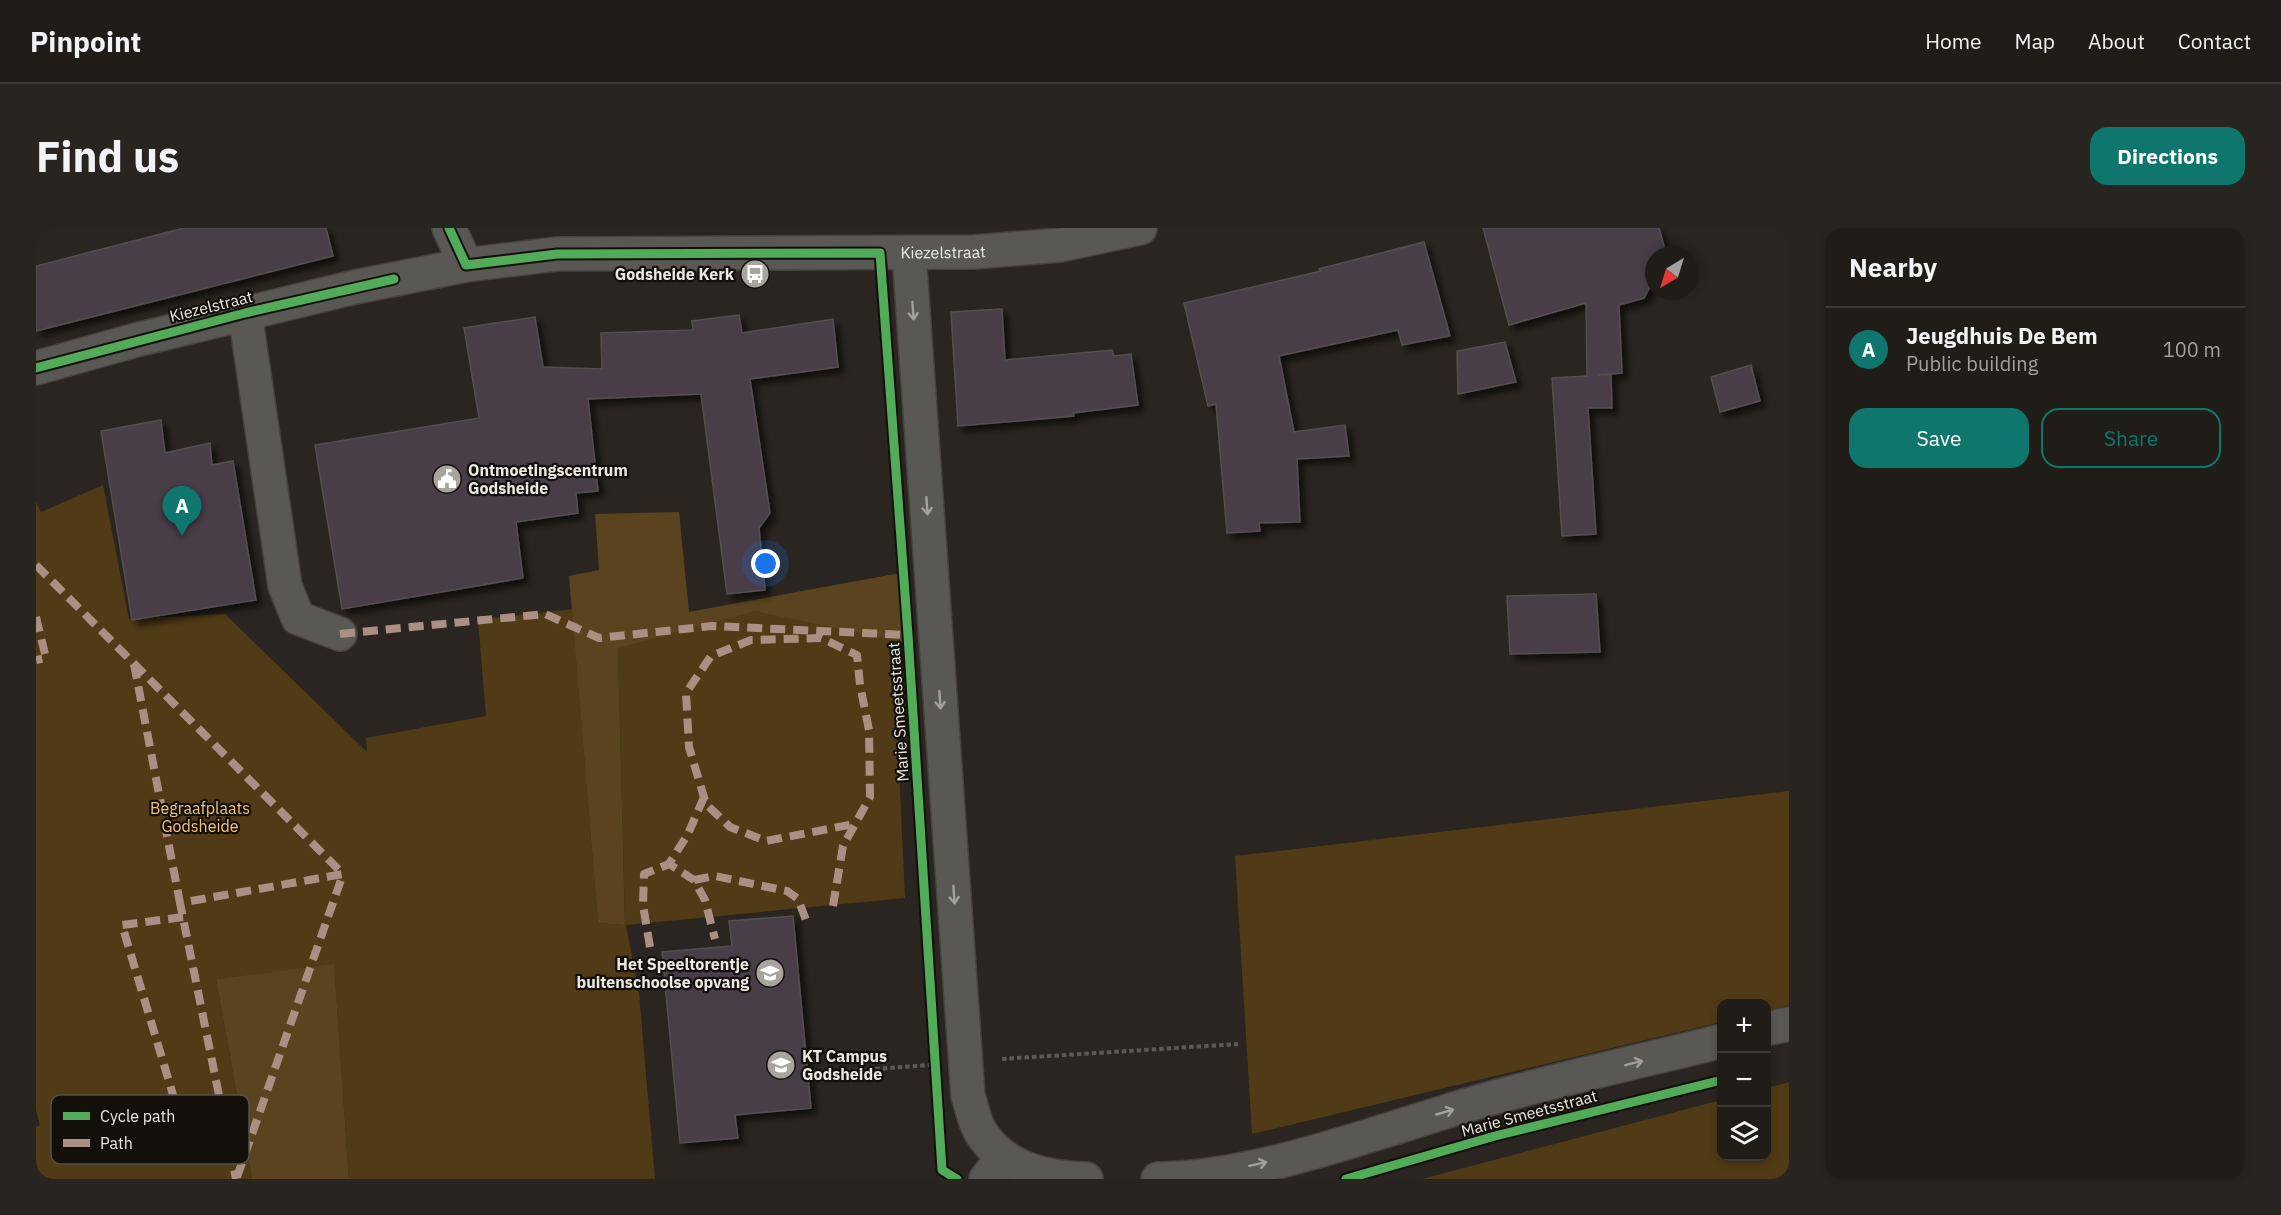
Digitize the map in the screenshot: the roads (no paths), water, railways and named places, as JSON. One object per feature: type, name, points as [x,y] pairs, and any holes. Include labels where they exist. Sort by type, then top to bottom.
[{"type":"street","points":[[449,228],[466,265]]},
{"type":"street","name":"Kiezelstraat","points":[[36,368],[245,313],[355,287],[466,265],[557,254],[974,252],[1060,245],[1140,228]]},
{"type":"street","points":[[909,253],[950,1063],[968,1096],[994,1168],[1029,1170],[1059,1178],[1086,1179]]},
{"type":"street","points":[[245,313],[285,586],[298,618],[340,634]]},
{"type":"street","points":[[1771,1028],[1789,1024]]},
{"type":"street","name":"Marie Smeetsstraat","points":[[1158,1179],[1229,1170],[1296,1156],[1477,1102],[1717,1042]]},
{"type":"place","name":"Godsheide Kerk","points":[[755,274]]},
{"type":"place","name":"Ontmoetingscentrum Godsheide","points":[[447,479]]},
{"type":"place","name":"Jeugdhuis De Bem","points":[[182,536]]},
{"type":"place","name":"Het Speeltorentje buitenschoolse opvang","points":[[770,973]]},
{"type":"place","name":"KT Campus Godsheide","points":[[781,1065]]},
{"type":"park label","name":"Begraafplaats Godsheide","points":[[200,817]]}]
